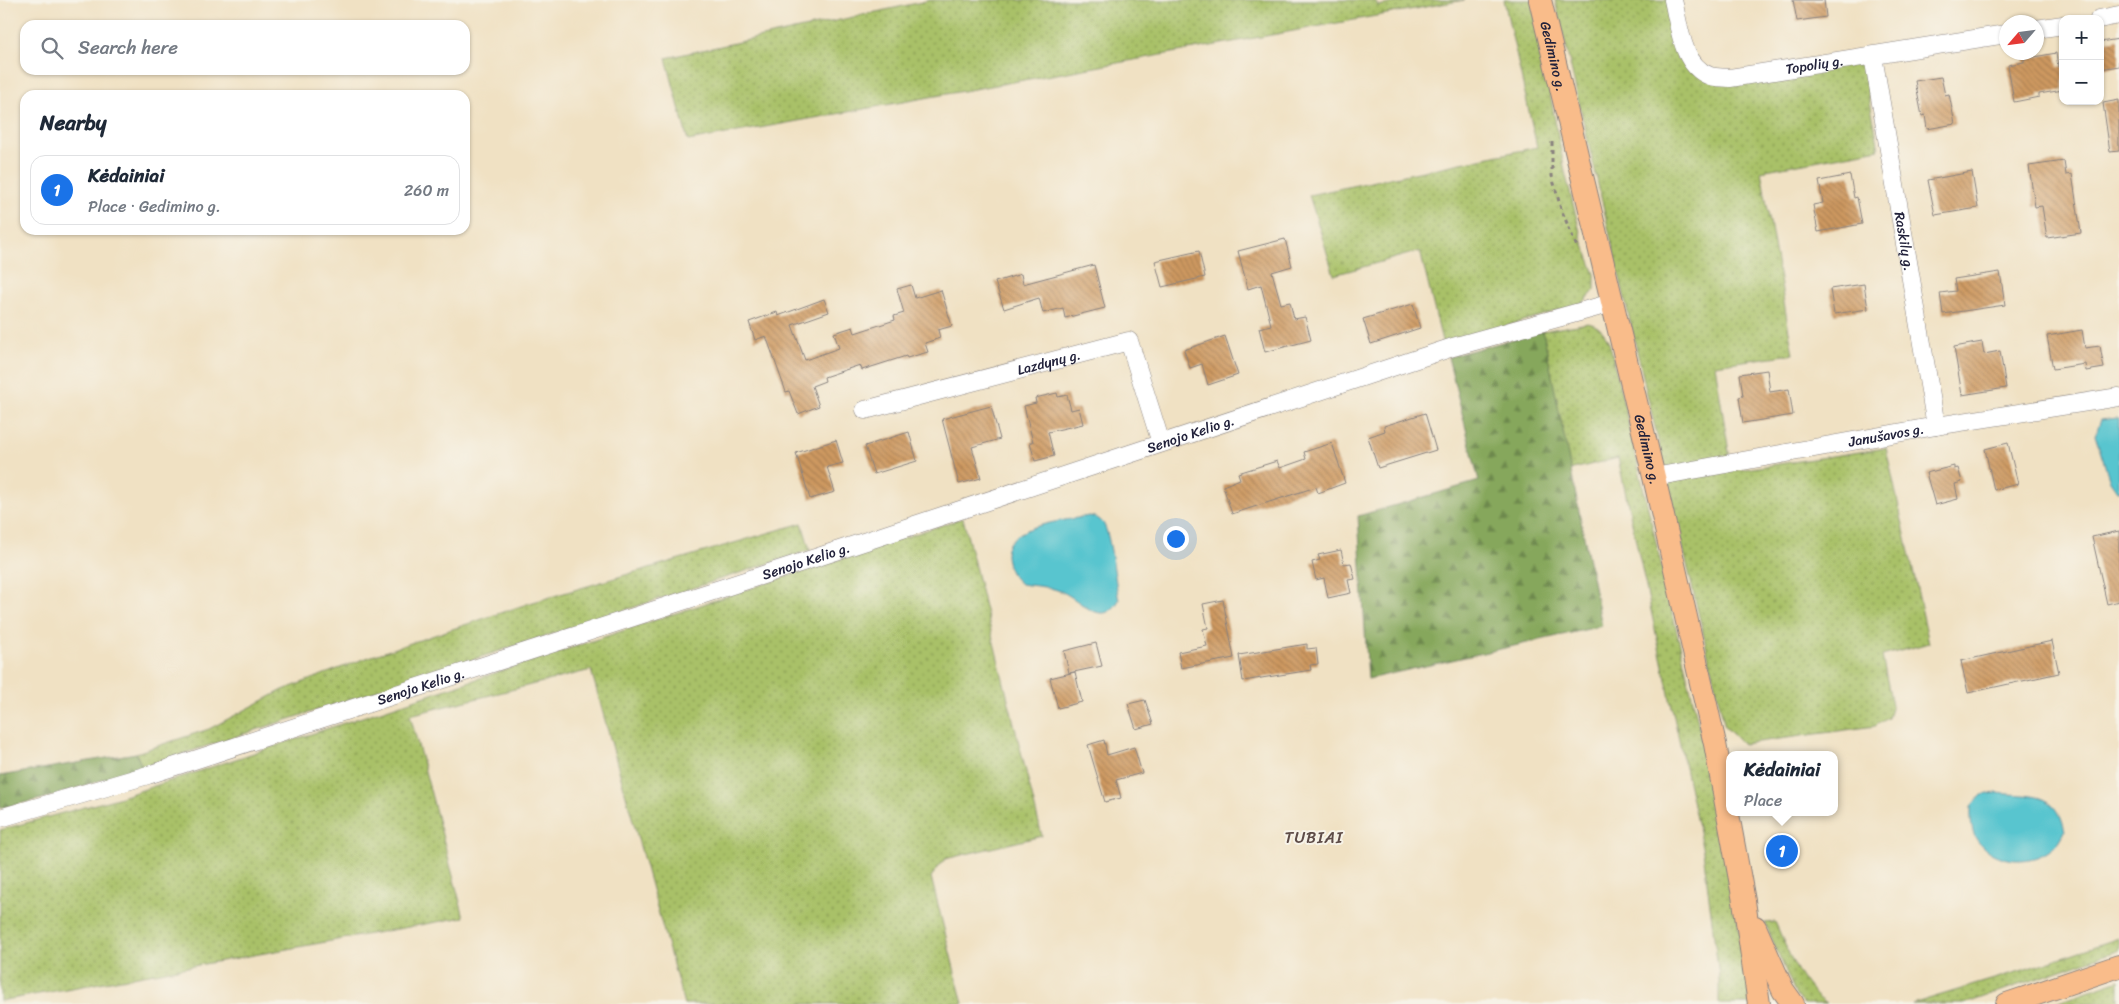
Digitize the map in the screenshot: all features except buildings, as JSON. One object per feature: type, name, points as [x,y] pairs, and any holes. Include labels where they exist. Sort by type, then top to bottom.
[{"type":"main road","name":"Gedimino g.","points":[[1540,0],[1654,477],[1717,755],[1726,804]]},
{"type":"main road","name":"Gedimino g.","points":[[1728,816],[1744,901]]},
{"type":"main road","points":[[1744,901],[1759,1004]]},
{"type":"main road","points":[[1744,901],[1783,990],[1793,1004]]},
{"type":"main road","points":[[2007,1004],[2119,966]]},
{"type":"street","name":"Topolių g.","points":[[1674,0],[1681,37],[1692,64],[1709,76],[1730,78],[1999,35]]},
{"type":"street","points":[[2104,18],[2119,15]]},
{"type":"street","points":[[2044,28],[2059,26]]},
{"type":"street","name":"Raskilų g.","points":[[1873,56],[1936,426]]},
{"type":"street","name":"Senojo Kelio g.","points":[[0,818],[139,778],[818,557],[1453,347],[1612,303]]},
{"type":"street","name":"Lazdynų g.","points":[[865,410],[1129,341],[1161,443]]},
{"type":"street","name":"Janušavos g.","points":[[1654,477],[1936,426],[2119,397]]},
{"type":"path","points":[[1552,136],[1552,176],[1561,209],[1579,256]]},
{"type":"green space","points":[[931,0],[1375,0],[1378,6],[1411,0],[1464,0],[688,141],[666,58]]},
{"type":"green space","points":[[1504,0],[1532,0],[1565,172],[1582,240],[1595,274],[1595,290],[1583,303],[1443,345],[1420,251],[1334,275],[1309,195],[1537,147]]},
{"type":"green space","points":[[1555,0],[1673,0],[1681,37],[1709,75],[1863,64],[1879,149],[1761,171],[1793,354],[1715,365],[1732,471],[1886,448],[1929,643],[1882,656],[1892,705],[1888,718],[1875,726],[1743,744],[1725,727]]},
{"type":"green space","points":[[1588,323],[1597,326],[1603,332],[1611,349],[1704,748],[1754,1004],[1719,1004],[1719,976],[1703,851],[1618,458],[1569,470],[1543,331]]},
{"type":"green space","points":[[1543,331],[1602,626],[1368,679],[1358,516],[1479,481],[1448,357]]},
{"type":"green space","points":[[963,518],[1042,836],[945,859],[931,877],[963,1004],[684,1004],[591,670],[410,715],[464,917],[0,1001],[0,830],[118,798]]},
{"type":"green space","points":[[802,523],[810,550],[142,767],[136,753],[209,729],[283,690],[369,657],[530,603]]},
{"type":"green space","points":[[136,753],[142,767],[46,798],[0,808],[0,776]]},
{"type":"green space","points":[[1775,922],[1795,967],[1809,988],[1827,1004],[1803,1004],[1797,997],[1765,923]]},
{"type":"green space","points":[[2119,938],[2119,950],[1964,1004],[1912,1004],[2017,972]]},
{"type":"green space","points":[[2119,980],[2119,1002],[2051,1004]]},
{"type":"water","points":[[2119,419],[2119,491],[2110,481],[2095,435],[2101,420]]},
{"type":"water","points":[[1089,516],[1100,520],[1106,529],[1119,600],[1112,609],[1105,613],[1091,610],[1060,591],[1021,584],[1012,574],[1007,561],[1007,549],[1012,539],[1022,532],[1050,523]]},
{"type":"water","points":[[1997,793],[2032,796],[2049,802],[2056,808],[2065,831],[2058,843],[2038,857],[2016,860],[2004,858],[1984,848],[1973,832],[1971,806],[1981,795]]},
{"type":"place","name":"Kėdainiai","points":[[1782,851]]},
{"type":"district","name":"TUBIAI","points":[[1314,837]]}]
